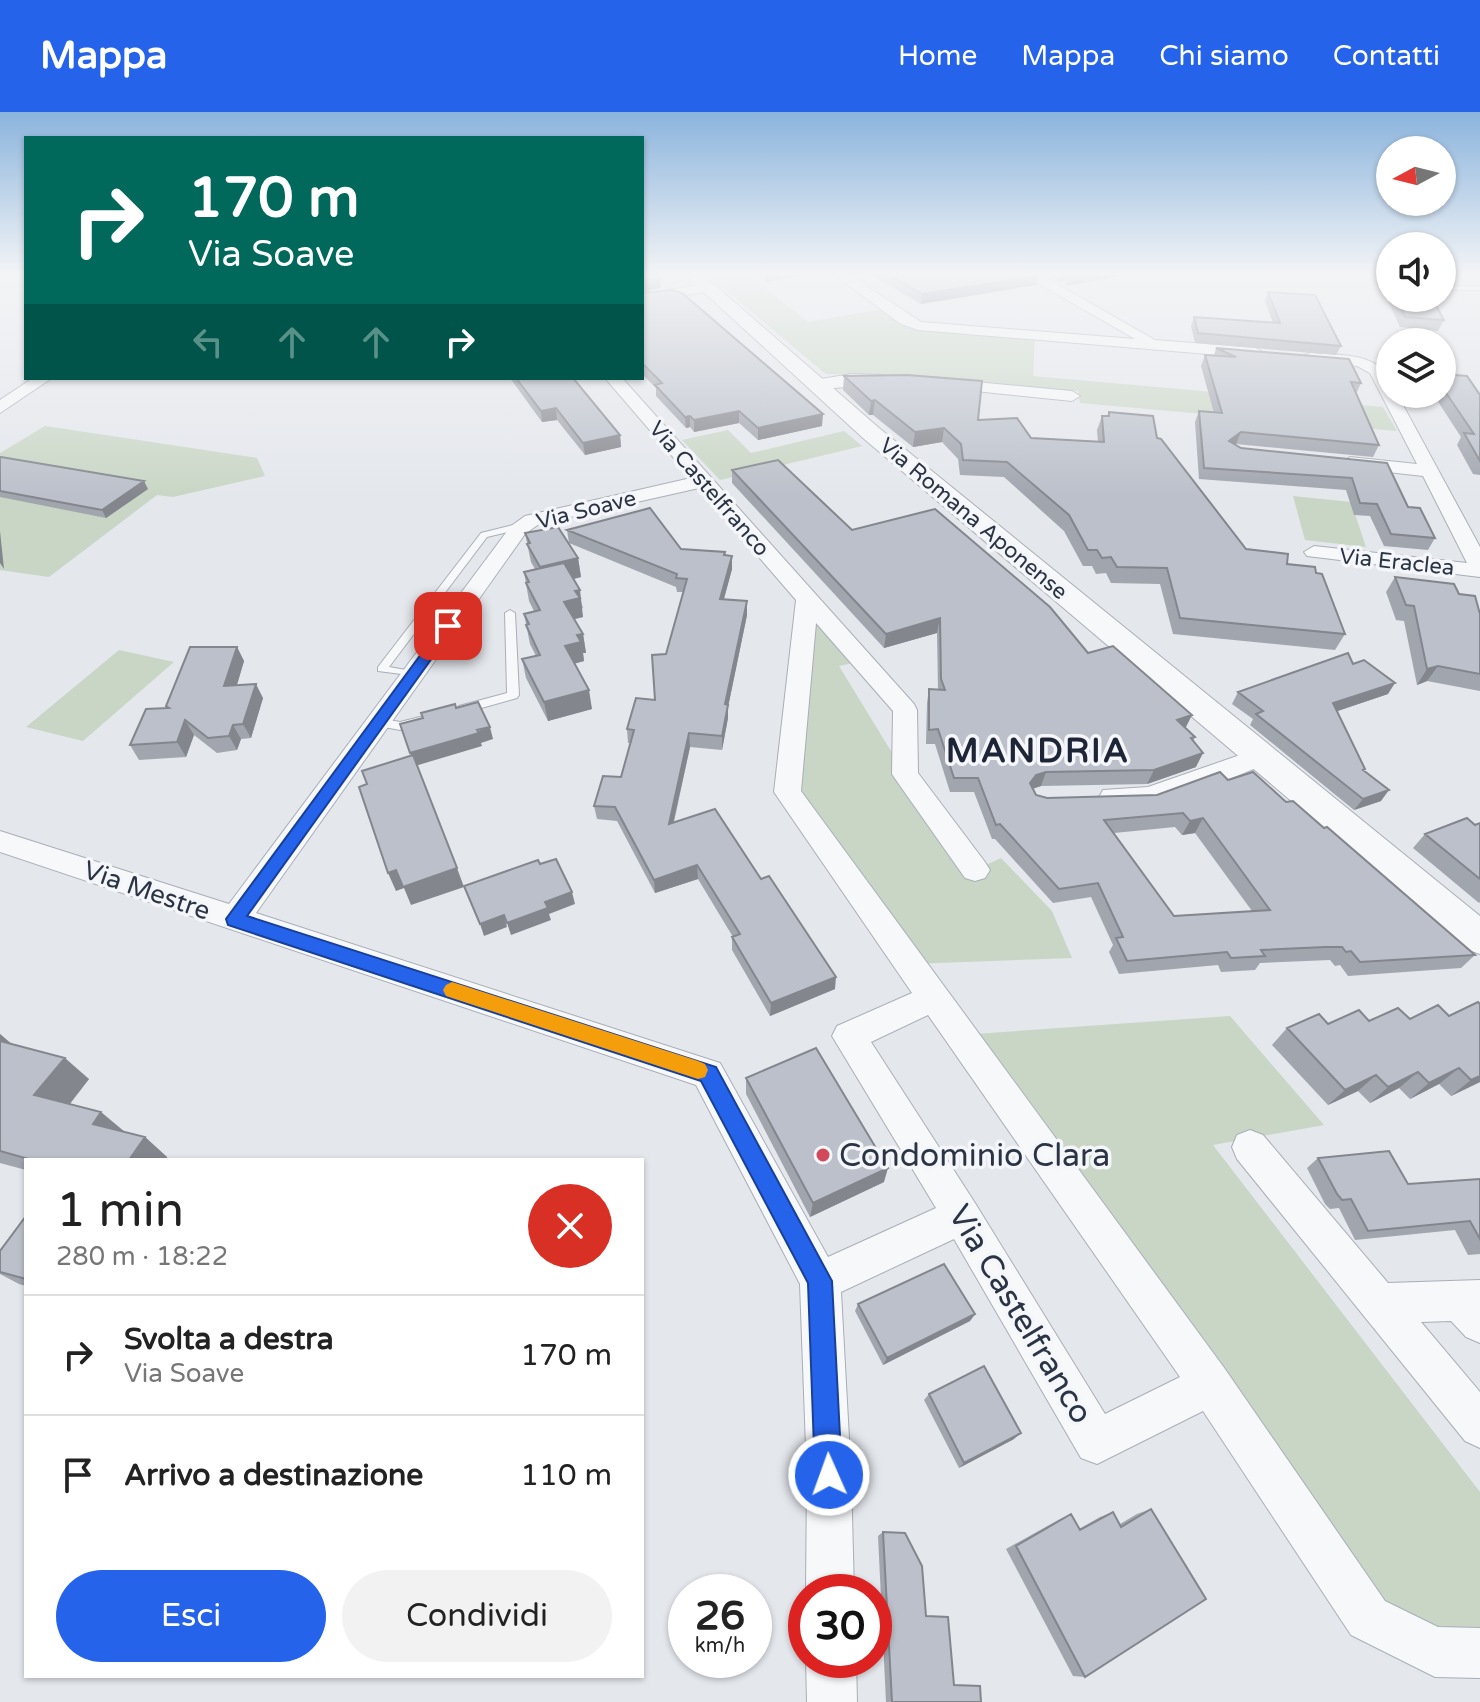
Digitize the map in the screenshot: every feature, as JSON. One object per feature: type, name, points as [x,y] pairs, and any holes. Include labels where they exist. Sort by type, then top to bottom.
[{"type":"street","name":"Via Romana Aponense","points":[[773,348],[1480,938]]},
{"type":"street","points":[[1196,348],[1266,354]]},
{"type":"street","name":"Via Eraclea","points":[[1297,357],[1370,365],[1398,411],[1480,569]]},
{"type":"street","points":[[814,385],[852,379],[895,380]]},
{"type":"street","points":[[0,408],[41,380]]},
{"type":"street","name":"Via Castelfranco","points":[[615,380],[905,710],[905,774],[975,870]]},
{"type":"street","points":[[922,382],[1072,396]]},
{"type":"street","points":[[1325,461],[1428,471]]},
{"type":"street","name":"Via Soave","points":[[235,919],[518,530],[532,520],[704,481]]},
{"type":"street","name":"Via Eraclea","points":[[1314,552],[1480,569]]},
{"type":"street","points":[[807,599],[787,792],[1210,1384],[1368,1618],[1435,1652],[1480,1653]]},
{"type":"street","points":[[1089,798],[1150,796],[1260,757]]},
{"type":"street","name":"Via Mestre","points":[[0,841],[708,1074],[820,1281],[829,1574]]},
{"type":"street","name":"Via Castelfranco","points":[[934,998],[849,1036],[962,1216],[1097,1442],[1210,1384]]},
{"type":"street","points":[[1250,1147],[1480,1426]]},
{"type":"street","points":[[820,1281],[962,1216]]},
{"type":"street","points":[[1379,1304],[1473,1308]]},
{"type":"street","points":[[831,1678],[832,1702]]},
{"type":"lane","points":[[457,710],[513,695],[510,613]]},
{"type":"lane","points":[[377,722],[400,726],[429,718]]},
{"type":"green space","points":[[795,348],[1034,348],[1033,376],[1376,406],[1384,408],[1397,431],[1080,403],[1078,391],[896,376],[826,374]]},
{"type":"green space","points":[[45,426],[257,458],[265,476],[173,497],[157,495],[49,577],[0,570],[0,453]]},
{"type":"green space","points":[[728,430],[751,453],[844,431],[862,446],[720,480],[682,440]]},
{"type":"green space","points":[[1293,496],[1351,502],[1366,547],[1305,540]]},
{"type":"green space","points":[[807,599],[862,661],[839,666],[905,774],[975,870],[1001,858],[1052,911],[1072,958],[911,964],[787,792]]},
{"type":"green space","points":[[119,650],[174,662],[83,741],[26,727]]},
{"type":"green space","points":[[1230,1016],[1324,1125],[1213,1145],[1480,1492],[1480,1653],[1368,1618],[961,1035]]},
{"type":"building","points":[[644,348],[746,348],[823,414],[758,428],[739,411],[694,420],[690,416],[685,417],[655,385],[662,383],[644,365]]},
{"type":"building","points":[[1216,348],[1349,359],[1361,383],[1351,382],[1379,445],[1241,432],[1229,441],[1241,448],[1387,463],[1408,507],[1420,508],[1435,538],[1391,534],[1377,504],[1360,503],[1352,478],[1204,468],[1199,411],[1222,413],[1205,355],[1236,357]]},
{"type":"building","points":[[907,375],[982,381],[978,420],[1017,418],[1031,438],[1104,442],[1102,416],[1109,416],[1109,412],[1153,416],[1157,438],[1161,439],[1246,549],[1288,554],[1287,564],[1315,567],[1316,573],[1322,574],[1345,634],[1180,618],[1167,568],[1117,567],[1111,557],[1102,558],[1097,550],[1088,550],[1069,515],[1007,462],[963,460],[961,444],[944,428],[915,432],[875,400],[871,401],[844,376]]},
{"type":"building","points":[[1456,375],[1467,376],[1480,395],[1480,461],[1464,433],[1474,434],[1456,408]]},
{"type":"building","points":[[518,380],[575,380],[620,435],[583,443],[556,408],[541,411]]},
{"type":"building","points":[[0,457],[144,481],[102,510],[0,491]]},
{"type":"building","points":[[778,460],[852,530],[935,509],[1050,607],[1088,653],[1113,646],[1192,715],[1177,720],[1195,737],[1191,738],[1203,753],[1154,770],[1046,772],[1036,775],[1030,783],[1036,795],[1047,798],[1157,795],[1220,772],[1228,780],[1253,772],[1286,802],[1293,801],[1324,828],[1327,827],[1475,955],[1360,962],[1351,951],[1346,952],[1342,947],[1325,947],[1261,950],[1265,956],[1231,958],[1227,952],[1127,961],[1116,938],[1123,937],[1098,883],[1059,889],[1000,824],[996,825],[978,778],[954,778],[938,729],[929,730],[929,689],[945,690],[941,679],[940,618],[886,634],[732,470]],"holes":[[[1183,813],[1190,821],[1203,818],[1270,910],[1174,916],[1104,820]]]},
{"type":"building","points":[[650,508],[681,549],[725,552],[724,555],[732,556],[720,599],[747,601],[725,704],[728,705],[722,736],[689,733],[669,824],[715,809],[761,879],[769,876],[836,977],[771,1003],[732,937],[740,934],[697,865],[654,880],[615,807],[594,806],[603,776],[621,777],[634,730],[627,729],[636,698],[655,700],[652,655],[666,654],[687,579],[676,578],[677,574],[567,530]]},
{"type":"building","points":[[558,527],[578,558],[540,567],[527,544],[530,543],[525,533]]},
{"type":"building","points":[[564,563],[580,590],[575,591],[580,598],[564,602],[583,634],[577,635],[581,642],[565,646],[589,690],[544,702],[522,659],[540,655],[524,614],[540,610],[526,583],[529,582],[524,572]]},
{"type":"building","points":[[1395,577],[1454,584],[1459,594],[1475,596],[1480,614],[1480,674],[1438,666],[1427,669],[1414,606],[1406,605]]},
{"type":"building","points":[[190,647],[237,647],[224,686],[256,684],[243,724],[233,725],[229,736],[208,738],[185,720],[177,742],[130,745],[146,709],[169,708],[166,706]]},
{"type":"building","points":[[1348,653],[1353,664],[1364,660],[1395,683],[1333,703],[1363,770],[1389,790],[1363,799],[1256,714],[1263,711],[1238,692]]},
{"type":"building","points":[[478,702],[490,727],[410,753],[400,724],[423,718],[421,713]]},
{"type":"building","points":[[413,755],[457,868],[403,887],[396,870],[388,873],[359,787],[367,784],[362,771]]},
{"type":"building","points":[[1467,818],[1475,825],[1480,823],[1480,879],[1425,834]]},
{"type":"building","points":[[556,859],[572,892],[545,902],[548,908],[507,923],[504,915],[480,924],[464,886],[538,860],[540,864]]},
{"type":"building","points":[[1478,1002],[1480,1076],[1471,1080],[1459,1068],[1429,1083],[1418,1072],[1388,1087],[1376,1075],[1345,1090],[1287,1028],[1319,1014],[1328,1024],[1359,1010],[1369,1021],[1398,1008],[1410,1019],[1438,1005],[1449,1016]]},
{"type":"building","points":[[0,1041],[65,1058],[34,1095],[101,1112],[93,1124],[145,1137],[130,1158],[25,1158],[0,1151]]},
{"type":"building","name":"Condominio Clara","points":[[816,1048],[888,1168],[813,1203],[746,1078]]},
{"type":"building","points":[[1389,1151],[1408,1184],[1480,1179],[1480,1239],[1470,1221],[1368,1231],[1351,1199],[1342,1200],[1337,1194],[1318,1158]]},
{"type":"building","points":[[24,1219],[24,1278],[0,1272],[0,1251]]},
{"type":"building","points":[[944,1264],[975,1314],[887,1358],[858,1304]]},
{"type":"building","points":[[984,1366],[1021,1433],[964,1463],[929,1394]]},
{"type":"building","points":[[1151,1509],[1206,1599],[1085,1677],[1016,1546],[1071,1514],[1080,1530],[1113,1512],[1121,1527]]},
{"type":"building","points":[[883,1532],[905,1533],[922,1566],[926,1616],[948,1617],[954,1685],[980,1686],[981,1702],[892,1702],[892,1574],[885,1574]]},
{"type":"slow traffic","points":[[452,990],[698,1070]]},
{"type":"place","name":"Condominio Clara","points":[[823,1155]]},
{"type":"district","name":"MANDRIA","points":[[1038,750]]},
{"type":"route","points":[[448,626],[235,919],[708,1074],[820,1281],[829,1475]]}]
